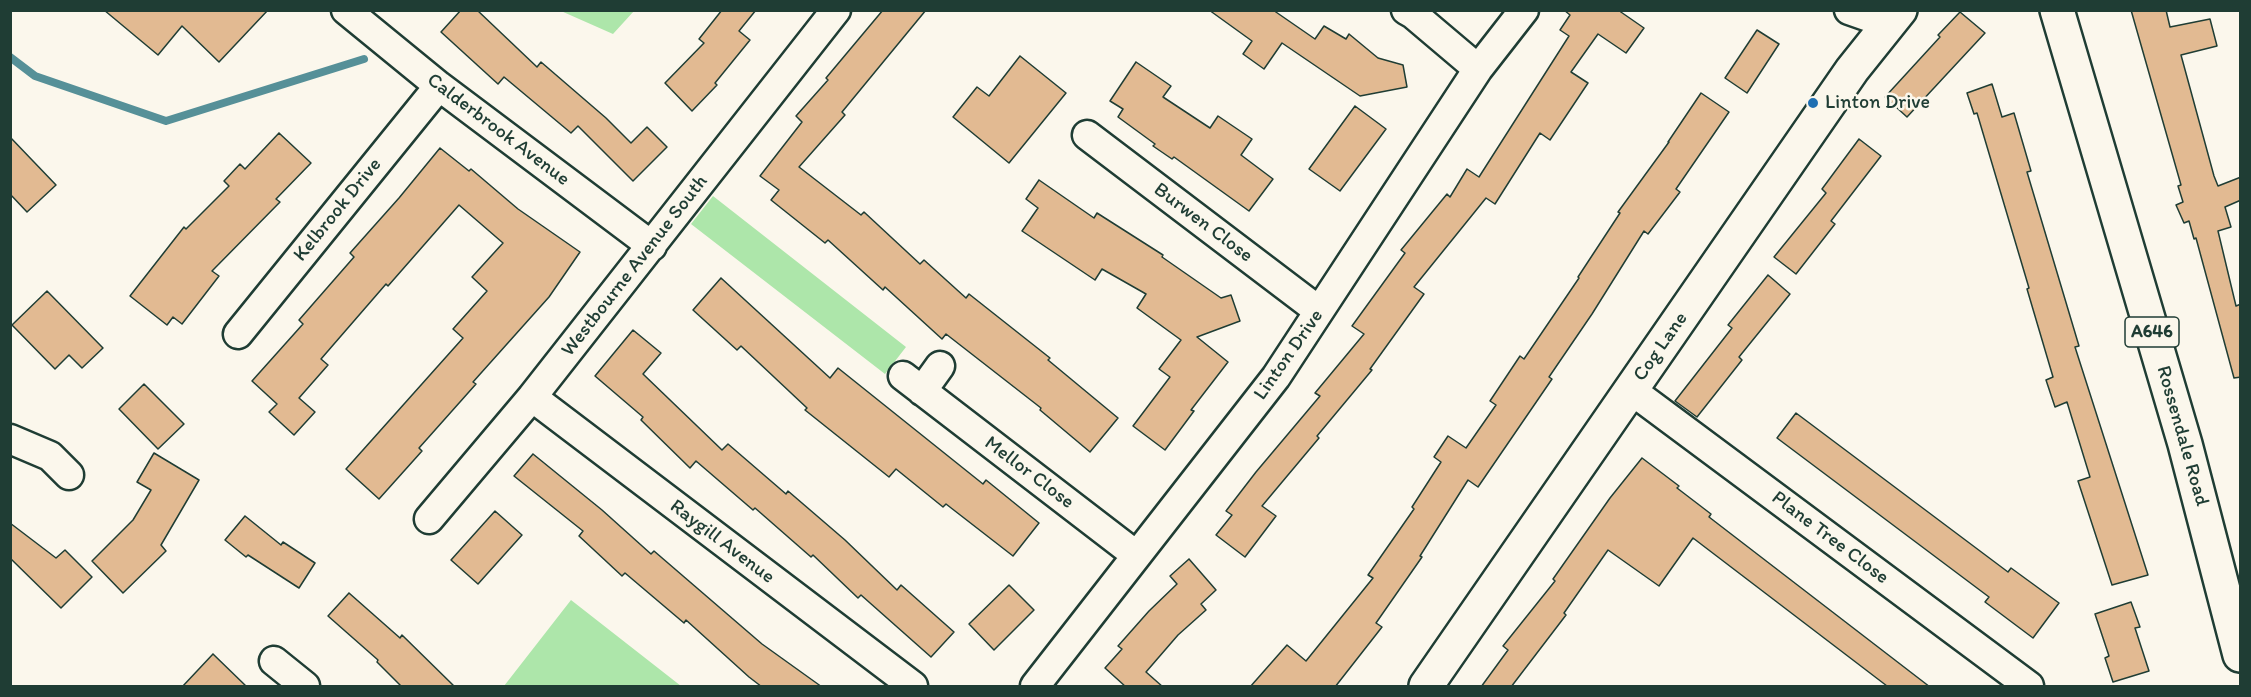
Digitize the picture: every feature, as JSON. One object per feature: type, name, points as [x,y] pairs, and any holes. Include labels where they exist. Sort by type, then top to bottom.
[{"type":"main road","name":"Rossendale Road","points":[[2057,10],[2185,444],[2241,655]]},
{"type":"main road","name":"Cog Lane","points":[[1426,687],[1852,70],[1894,17]]},
{"type":"street","name":"Calderbrook Avenue","points":[[346,10],[439,86],[652,246]]},
{"type":"street","name":"Westbourne Avenue South","points":[[429,519],[532,397],[836,10]]},
{"type":"street","points":[[1407,10],[1478,69]]},
{"type":"street","name":"Linton Drive","points":[[1035,687],[1276,377],[1478,69],[1524,10]]},
{"type":"street","points":[[1849,10],[1894,17]]},
{"type":"street","name":"Kelbrook Drive","points":[[238,334],[439,86]]},
{"type":"street","name":"Burwen Close","points":[[1087,135],[1319,311]]},
{"type":"street","name":"Mellor Close","points":[[940,366],[912,383],[1136,555]]},
{"type":"street","name":"Plane Tree Close","points":[[1631,390],[2029,687]]},
{"type":"street","name":"Raygill Avenue","points":[[532,397],[913,687]]},
{"type":"street","points":[[10,439],[50,456],[69,475]]},
{"type":"street","points":[[274,661],[298,685]]},
{"type":"green space","points":[[634,10],[613,34],[561,11]]},
{"type":"green space","points":[[713,196],[906,347],[885,374],[691,224]]},
{"type":"green space","points":[[571,600],[681,686],[504,686]]},
{"type":"building","points":[[104,10],[268,10],[219,62],[182,26],[158,55]]},
{"type":"building","points":[[461,10],[477,10],[537,67],[541,62],[606,118],[631,143],[647,127],[667,147],[633,181],[578,126],[571,133],[504,77],[498,84],[441,32]]},
{"type":"building","points":[[722,10],[756,10],[739,31],[750,40],[715,83],[717,85],[692,111],[665,83],[704,43],[699,39]]},
{"type":"building","points":[[883,10],[926,10],[842,112],[845,115],[799,167],[861,215],[864,212],[920,264],[924,260],[966,298],[969,294],[1050,358],[1048,360],[1118,418],[1090,452],[1040,410],[1041,408],[946,334],[942,339],[885,287],[883,290],[828,240],[825,243],[771,200],[779,190],[760,176],[802,122],[796,116],[828,80],[826,78]]},
{"type":"building","points":[[1209,10],[1273,10],[1315,39],[1324,26],[1346,39],[1349,34],[1378,58],[1403,65],[1407,87],[1360,96],[1282,43],[1264,69],[1243,54],[1252,41]]},
{"type":"building","points":[[1564,10],[1618,10],[1644,28],[1626,53],[1598,34],[1571,72],[1588,83],[1550,140],[1540,133],[1495,204],[1486,198],[1414,287],[1424,294],[1370,369],[1372,370],[1262,506],[1276,516],[1245,557],[1216,535],[1232,515],[1226,511],[1320,396],[1315,393],[1364,334],[1352,326],[1405,253],[1401,250],[1447,194],[1450,197],[1467,169],[1479,177],[1569,36],[1560,30],[1570,15]]},
{"type":"building","points":[[2131,10],[2166,10],[2170,27],[2210,19],[2217,46],[2181,55],[2218,186],[2241,177],[2241,200],[2225,207],[2231,227],[2218,231],[2236,306],[2241,304],[2241,377],[2234,378],[2196,238],[2194,239],[2189,221],[2184,223],[2176,205],[2183,202],[2178,186],[2181,185]]},
{"type":"building","points":[[1960,12],[1985,33],[1907,117],[1885,97]]},
{"type":"building","points":[[1757,30],[1779,44],[1747,93],[1725,78]]},
{"type":"building","points":[[1020,56],[1066,93],[1009,163],[953,117],[977,87],[989,96]]},
{"type":"building","points":[[1136,62],[1171,86],[1163,97],[1210,128],[1218,116],[1252,139],[1241,155],[1273,179],[1249,211],[1174,157],[1172,159],[1153,146],[1155,144],[1118,117],[1123,109],[1110,101]]},
{"type":"building","points":[[1992,84],[2002,117],[2014,113],[2031,171],[2027,172],[2079,346],[2075,347],[2148,575],[2112,585],[2078,481],[2090,477],[2067,402],[2055,407],[2046,380],[2053,377],[2027,289],[2029,288],[1977,113],[1974,114],[1967,93]]},
{"type":"building","points":[[1701,93],[1729,112],[1676,189],[1680,192],[1648,234],[1644,231],[1549,377],[1552,379],[1478,487],[1468,480],[1420,556],[1422,557],[1376,623],[1382,627],[1335,687],[1250,687],[1287,645],[1306,661],[1373,578],[1368,575],[1414,509],[1412,507],[1441,462],[1434,457],[1448,436],[1466,448],[1496,405],[1490,401],[1520,356],[1524,359],[1579,278],[1620,213],[1618,212]]},
{"type":"building","points":[[1355,106],[1386,129],[1340,191],[1309,169]]},
{"type":"building","points":[[279,133],[311,163],[276,199],[280,202],[212,271],[219,276],[182,324],[173,317],[167,325],[130,296],[184,227],[186,229],[229,186],[224,181],[240,164],[245,169]]},
{"type":"building","points":[[10,137],[56,185],[27,212],[10,194]]},
{"type":"building","points":[[1859,139],[1881,156],[1831,221],[1835,224],[1796,274],[1774,257],[1826,193],[1822,189]]},
{"type":"building","points":[[440,148],[469,171],[471,169],[518,209],[580,252],[549,297],[473,382],[476,384],[419,448],[422,451],[379,499],[346,469],[463,338],[453,329],[487,291],[472,277],[503,243],[459,205],[321,359],[328,365],[299,398],[315,412],[294,435],[269,412],[277,404],[252,381],[303,324],[299,320],[354,257],[350,253]]},
{"type":"building","points":[[1039,180],[1094,218],[1097,213],[1163,255],[1162,257],[1221,298],[1231,295],[1240,321],[1197,337],[1228,362],[1191,410],[1194,411],[1165,450],[1133,426],[1170,377],[1159,369],[1181,340],[1137,308],[1146,294],[1102,269],[1095,280],[1022,231],[1038,208],[1026,199]]},
{"type":"building","points":[[1768,275],[1790,294],[1739,357],[1742,360],[1697,417],[1675,401],[1732,328],[1728,325]]},
{"type":"building","points":[[721,278],[830,378],[838,368],[983,484],[986,480],[1039,523],[1013,556],[946,504],[943,507],[896,469],[889,477],[805,410],[807,408],[741,346],[737,350],[693,310]]},
{"type":"building","points":[[47,291],[103,348],[82,368],[69,355],[55,369],[12,325]]},
{"type":"building","points":[[633,330],[661,353],[643,374],[722,450],[728,444],[786,494],[788,491],[845,540],[897,590],[901,585],[954,632],[931,657],[861,595],[858,598],[813,555],[811,557],[696,461],[690,468],[641,420],[643,417],[595,376]]},
{"type":"building","points":[[144,384],[184,424],[158,449],[119,409]]},
{"type":"building","points":[[1796,413],[2008,572],[2011,568],[2059,603],[2033,638],[1985,602],[1989,597],[1777,438]]},
{"type":"building","points":[[154,453],[199,480],[161,545],[166,551],[123,593],[92,561],[133,520],[151,490],[137,482]]},
{"type":"building","points":[[533,454],[602,510],[651,554],[654,551],[762,644],[822,687],[762,687],[686,620],[684,623],[625,573],[622,576],[579,536],[583,531],[514,476]]},
{"type":"building","points":[[1642,458],[1711,514],[1709,517],[1930,687],[1887,686],[1693,538],[1659,586],[1608,550],[1564,613],[1566,615],[1511,687],[1481,687],[1508,650],[1503,646],[1555,581],[1553,579],[1610,498]]},
{"type":"building","points":[[495,511],[522,535],[478,584],[451,560]]},
{"type":"building","points":[[245,516],[281,545],[283,542],[315,563],[299,588],[248,555],[246,557],[225,540]]},
{"type":"building","points":[[10,523],[56,558],[65,550],[92,577],[61,608],[10,558]]},
{"type":"building","points":[[1189,559],[1216,590],[1201,604],[1206,610],[1178,635],[1146,672],[1163,687],[1126,687],[1105,668],[1122,649],[1118,646],[1177,584],[1170,576]]},
{"type":"building","points":[[1009,585],[1034,610],[994,650],[969,624]]},
{"type":"building","points":[[349,593],[400,638],[402,635],[455,687],[402,687],[377,662],[378,660],[328,616]]},
{"type":"building","points":[[2131,602],[2140,627],[2135,628],[2149,671],[2113,682],[2105,658],[2109,656],[2095,614]]},
{"type":"building","points":[[213,654],[247,687],[182,687]]},
{"type":"waterway","points":[[10,57],[35,76],[166,121],[364,59]]},
{"type":"place","name":"Linton Drive","points":[[1813,103]]}]
